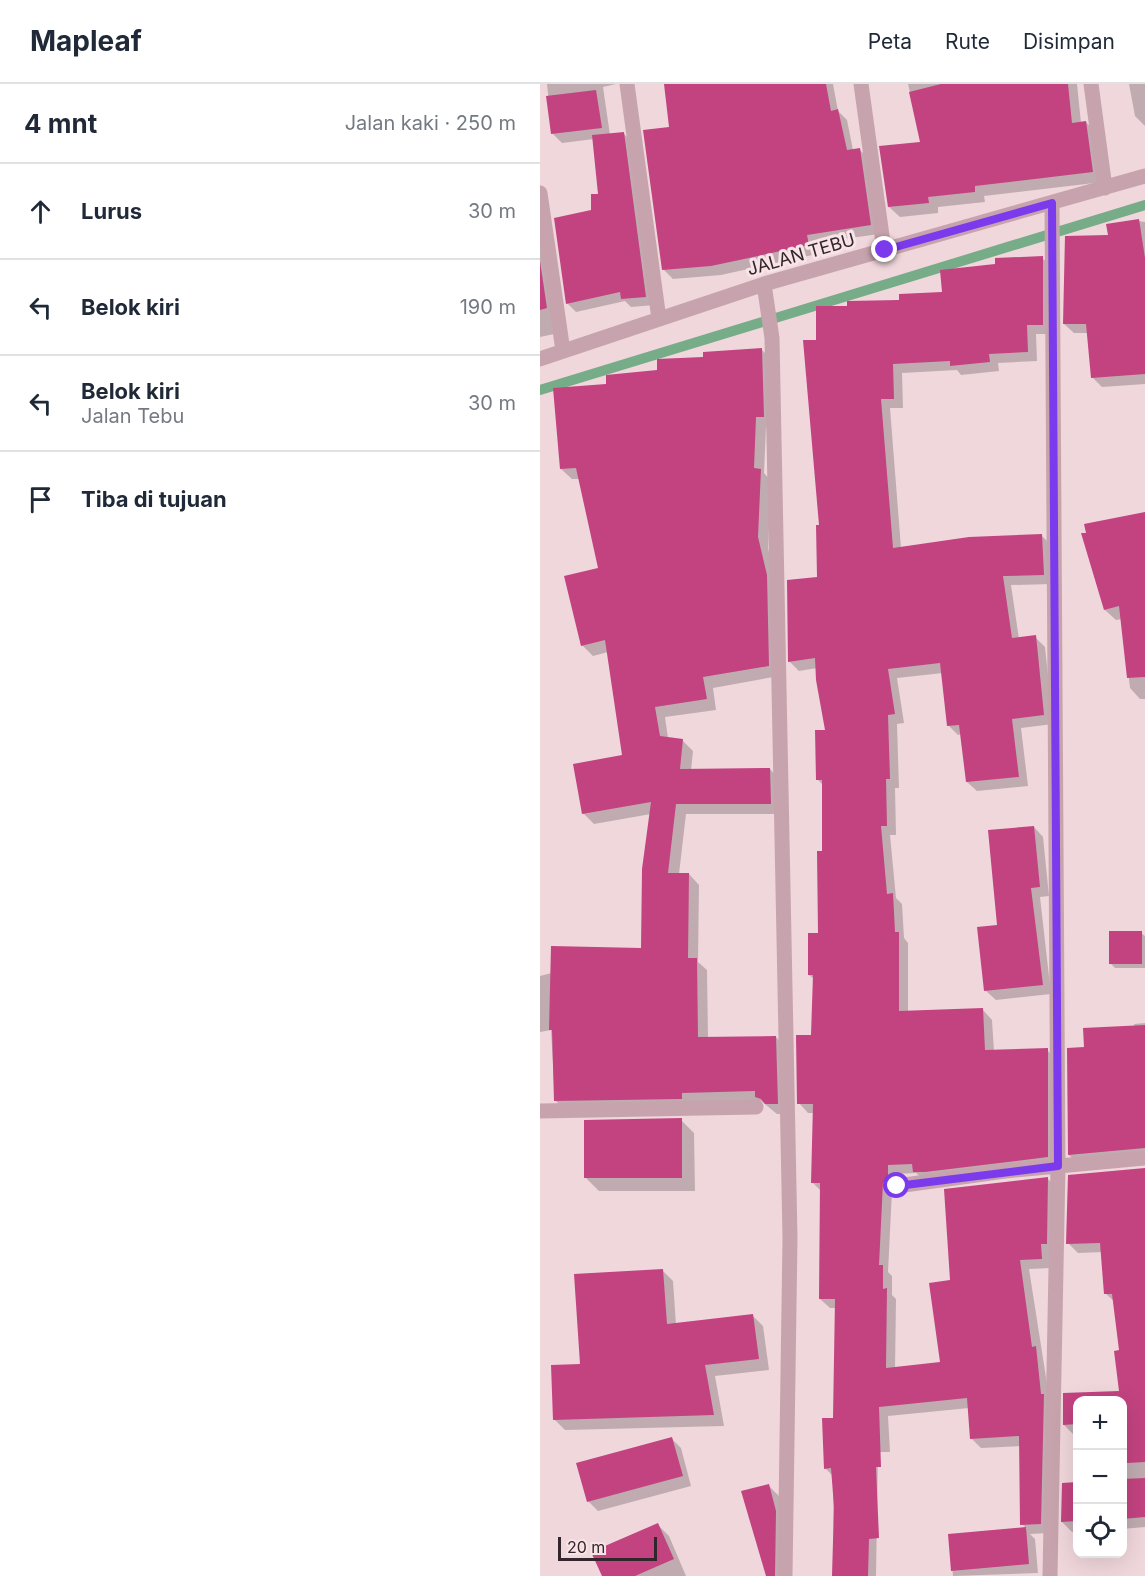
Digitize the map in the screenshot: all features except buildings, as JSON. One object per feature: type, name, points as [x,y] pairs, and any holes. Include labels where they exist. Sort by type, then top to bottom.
[{"type":"street","points":[[627,84],[658,319]]},
{"type":"street","points":[[861,84],[885,250]]},
{"type":"street","points":[[1091,84],[1105,188]]},
{"type":"street","name":"JALAN TEBU","points":[[540,359],[764,284],[885,250],[1052,208],[1145,176]]},
{"type":"street","points":[[540,193],[563,351]]},
{"type":"street","points":[[1050,1576],[1058,1166],[1052,208]]},
{"type":"street","points":[[764,284],[771,338],[790,1238],[785,1576]]},
{"type":"street","points":[[540,1111],[756,1107]]},
{"type":"street","points":[[897,1186],[1058,1166],[1145,1158]]},
{"type":"waterway","points":[[540,390],[1145,205]]},
{"type":"route","points":[[885,250],[1052,203],[1058,1166],[897,1186]]}]
